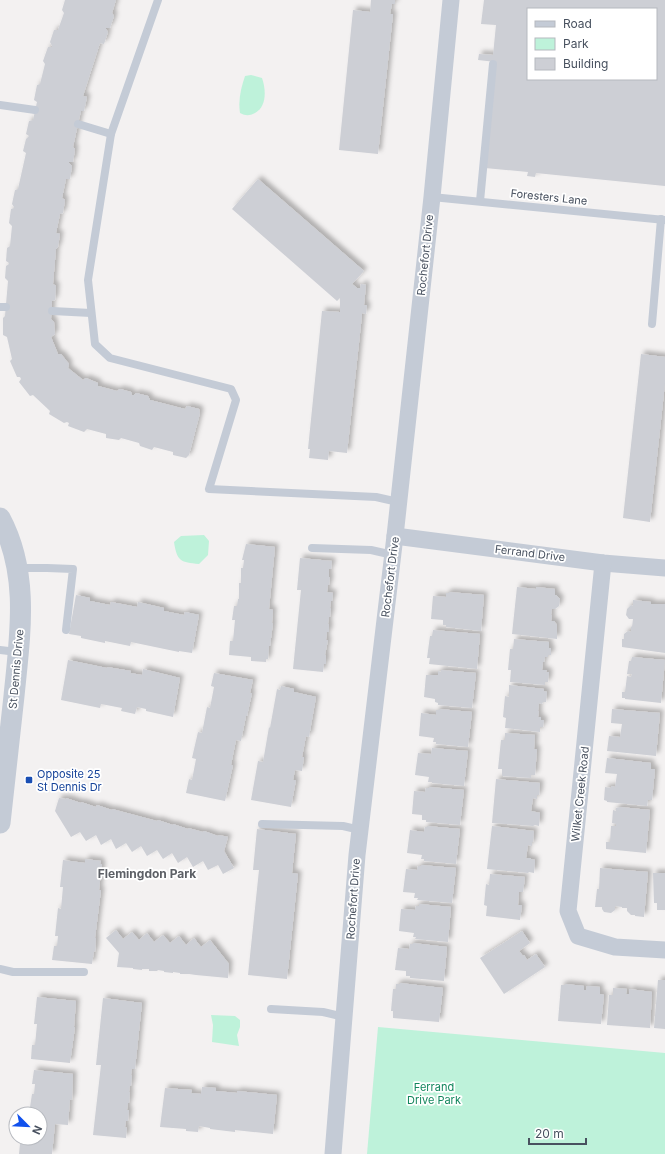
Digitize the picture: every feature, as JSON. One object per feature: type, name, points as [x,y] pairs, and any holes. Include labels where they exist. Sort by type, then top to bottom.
[{"type":"street","name":"Rochefort Drive","points":[[333,1154],[357,855],[395,536],[432,197],[451,0]]},
{"type":"street","name":"St Dennis Drive","points":[[0,518],[8,533],[14,551],[21,598],[21,617],[9,651],[0,823]]},
{"type":"street","name":"Ferrand Drive","points":[[395,536],[603,563],[665,568]]},
{"type":"street","name":"Wilket Creek Road","points":[[603,563],[568,911],[578,936],[615,947],[665,950]]},
{"type":"lane","points":[[158,0],[111,134],[88,280],[95,344],[110,358],[230,389],[236,400],[209,489],[376,497],[398,502]]},
{"type":"lane","points":[[480,201],[493,64]]},
{"type":"lane","points":[[0,105],[35,110]]},
{"type":"lane","points":[[78,124],[111,134]]},
{"type":"lane","name":"Foresters Lane","points":[[432,197],[663,219]]},
{"type":"lane","points":[[652,324],[663,219]]},
{"type":"lane","points":[[52,311],[91,313]]},
{"type":"lane","points":[[312,548],[371,550],[393,554]]},
{"type":"lane","points":[[17,568],[72,569],[66,630]]},
{"type":"lane","points":[[262,824],[343,826],[360,830]]},
{"type":"lane","points":[[0,969],[13,972],[84,972]]},
{"type":"lane","points":[[271,1009],[324,1012],[344,1017]]},
{"type":"green space","points":[[251,75],[262,78],[265,92],[264,102],[259,110],[253,114],[246,115],[240,113],[239,108],[241,90],[245,76]]},
{"type":"green space","points":[[204,535],[209,541],[208,555],[199,564],[188,563],[178,557],[174,542],[181,536]]},
{"type":"green space","points":[[211,1015],[235,1016],[240,1020],[240,1027],[237,1035],[239,1046],[212,1042],[213,1025]]},
{"type":"green space","name":"Ferrand Drive Park","points":[[378,1027],[665,1053],[665,1154],[367,1154]]},
{"type":"building","points":[[65,0],[116,0],[112,13],[114,16],[110,28],[106,28],[108,32],[104,44],[100,43],[83,96],[87,97],[84,111],[81,111],[73,147],[75,149],[73,162],[69,162],[72,166],[70,179],[66,179],[62,198],[65,200],[63,213],[60,214],[56,233],[60,234],[58,247],[56,249],[53,284],[56,286],[55,300],[52,301],[51,319],[54,322],[55,334],[51,337],[58,354],[61,354],[69,364],[68,368],[83,380],[86,378],[98,383],[98,386],[117,391],[120,389],[131,392],[132,395],[136,393],[148,396],[150,400],[185,409],[187,406],[199,409],[200,413],[189,455],[186,458],[173,455],[173,452],[154,447],[152,450],[140,446],[139,443],[121,438],[119,440],[106,438],[106,434],[87,429],[84,432],[68,426],[69,423],[64,423],[49,414],[50,411],[33,395],[30,396],[19,382],[21,379],[20,377],[17,377],[10,361],[12,359],[7,337],[3,335],[3,318],[5,316],[8,281],[5,278],[6,266],[9,264],[6,261],[7,248],[10,246],[12,226],[9,223],[11,209],[14,208],[12,204],[15,190],[18,189],[26,153],[23,151],[26,139],[29,136],[26,134],[29,121],[33,120],[37,102],[34,100],[37,85],[40,84],[45,64],[43,61],[48,47],[52,47],[50,42],[54,30],[58,30],[64,13],[62,10]]},
{"type":"building","points":[[371,0],[395,0],[395,4],[392,4],[390,14],[393,14],[378,154],[339,150],[353,10],[370,12]]},
{"type":"building","points":[[484,0],[665,0],[665,186],[536,173],[535,177],[527,176],[528,172],[485,168],[496,62],[478,60],[479,54],[493,55],[496,25],[481,24]]},
{"type":"building","points":[[258,179],[364,271],[352,284],[357,288],[360,288],[361,284],[366,285],[364,305],[367,305],[366,314],[362,313],[347,453],[329,451],[328,460],[309,458],[310,449],[308,449],[322,311],[340,312],[340,298],[337,301],[232,209]]},
{"type":"building","points":[[641,354],[665,357],[665,383],[650,522],[623,518]]},
{"type":"building","points":[[246,544],[275,547],[269,609],[273,610],[273,623],[268,659],[266,659],[266,662],[251,661],[251,657],[229,655],[230,641],[233,641],[235,620],[232,620],[234,606],[237,606],[239,599],[239,583],[241,583],[241,568],[243,568],[244,560],[242,560]]},
{"type":"building","points":[[300,558],[332,561],[331,569],[329,569],[330,577],[327,592],[333,593],[328,624],[329,632],[327,632],[326,640],[328,640],[325,655],[326,664],[324,664],[323,672],[293,669],[301,590],[297,590]]},
{"type":"building","points":[[517,587],[555,589],[555,595],[560,599],[559,606],[552,609],[551,621],[554,621],[557,625],[557,639],[512,634]]},
{"type":"building","points":[[446,593],[484,595],[481,631],[446,627],[446,625],[443,625],[443,620],[431,619],[433,596],[446,597]]},
{"type":"building","points":[[76,595],[90,598],[90,601],[110,605],[111,602],[137,607],[138,602],[164,608],[164,611],[184,615],[185,612],[199,615],[192,653],[179,652],[131,642],[130,646],[105,641],[105,643],[69,634]]},
{"type":"building","points":[[633,600],[651,602],[651,604],[665,604],[665,653],[622,647],[622,639],[624,639],[624,634],[628,631],[631,632],[633,619],[629,619],[626,615],[627,609],[631,605],[633,606]]},
{"type":"building","points":[[433,630],[480,634],[477,669],[429,664],[430,658],[427,658],[430,636],[432,636]]},
{"type":"building","points":[[514,639],[549,642],[551,655],[545,657],[542,670],[547,670],[546,672],[549,672],[548,682],[545,682],[545,685],[510,682],[511,670],[508,670],[510,649],[513,649]]},
{"type":"building","points":[[632,657],[665,660],[661,703],[622,698],[622,692],[625,692],[627,676],[631,677],[632,674],[627,674],[629,661],[631,661]]},
{"type":"building","points":[[68,660],[131,671],[130,673],[142,675],[143,669],[180,678],[173,717],[146,711],[146,709],[137,707],[135,714],[121,711],[122,708],[101,704],[100,708],[61,700]]},
{"type":"building","points":[[441,670],[476,673],[472,708],[438,705],[438,703],[435,702],[435,699],[424,697],[426,675],[438,675],[438,671],[441,672]]},
{"type":"building","points":[[214,673],[253,680],[250,693],[252,693],[241,741],[236,740],[231,765],[233,765],[225,801],[186,793],[189,779],[192,780],[196,759],[192,758],[198,732],[202,733],[207,707],[210,708],[214,687],[211,686]]},
{"type":"building","points":[[509,685],[544,689],[544,691],[547,692],[546,702],[543,702],[542,704],[539,703],[538,717],[541,717],[541,720],[544,720],[543,727],[540,727],[540,732],[505,728],[506,718],[503,717],[505,696],[509,697]]},
{"type":"building","points":[[281,686],[294,689],[294,692],[316,697],[309,737],[306,736],[302,757],[304,757],[302,771],[295,770],[293,780],[296,780],[291,807],[251,800],[258,761],[263,762],[277,689],[280,690]]},
{"type":"building","points":[[612,709],[660,713],[656,756],[607,751],[609,736],[620,737],[622,724],[611,723]]},
{"type":"building","points":[[436,710],[472,712],[468,747],[436,744],[436,742],[433,742],[434,738],[419,736],[421,713],[436,715]]},
{"type":"building","points":[[505,733],[535,735],[534,749],[537,749],[535,775],[531,775],[531,778],[502,776],[502,769],[498,769],[501,740],[505,740]]},
{"type":"building","points":[[432,748],[468,751],[464,786],[432,783],[428,782],[429,777],[415,775],[418,753],[431,754]]},
{"type":"building","points":[[607,758],[651,763],[651,769],[655,769],[652,800],[648,800],[647,806],[607,802],[604,800],[605,787],[615,787],[617,774],[605,773]]},
{"type":"building","points":[[496,779],[540,783],[539,795],[537,795],[537,799],[533,798],[531,811],[540,813],[539,826],[492,823]]},
{"type":"building","points":[[426,788],[464,790],[460,825],[426,822],[426,820],[422,820],[422,815],[412,814],[414,791],[425,792]]},
{"type":"building","points":[[59,798],[66,798],[96,807],[97,805],[188,829],[228,837],[224,851],[234,868],[223,874],[218,865],[208,870],[203,861],[193,867],[187,857],[178,863],[172,853],[163,859],[157,850],[147,856],[141,846],[132,852],[126,843],[116,849],[111,839],[101,845],[96,835],[86,841],[80,832],[71,837],[55,811]]},
{"type":"building","points":[[620,807],[650,810],[646,853],[606,849],[606,842],[610,842],[611,826],[616,826],[616,824],[612,823],[613,810],[616,811],[616,808]]},
{"type":"building","points":[[492,826],[534,831],[532,846],[528,845],[526,858],[535,860],[534,873],[487,869]]},
{"type":"building","points":[[425,827],[460,829],[456,864],[424,861],[424,859],[421,859],[422,855],[407,853],[410,830],[424,832]]},
{"type":"building","points":[[257,829],[296,834],[292,873],[298,874],[287,979],[248,975],[259,870],[253,870]]},
{"type":"building","points":[[85,859],[101,861],[100,864],[102,864],[95,952],[94,951],[92,964],[52,960],[54,946],[57,946],[58,936],[55,936],[58,908],[61,909],[63,887],[60,887],[63,860],[85,863]]},
{"type":"building","points":[[418,866],[456,868],[452,903],[417,900],[418,898],[414,898],[415,893],[403,892],[406,869],[417,870]]},
{"type":"building","points":[[600,868],[648,872],[644,917],[631,915],[627,911],[627,908],[615,906],[615,910],[611,913],[604,912],[602,907],[595,907],[597,889],[599,889]]},
{"type":"building","points":[[653,873],[665,873],[665,910],[657,910],[657,903],[654,903]]},
{"type":"building","points":[[490,874],[525,877],[523,892],[519,892],[518,905],[522,905],[520,920],[486,916],[487,906],[484,905],[486,884],[489,885]]},
{"type":"building","points":[[419,904],[451,907],[448,942],[415,939],[416,937],[413,937],[414,933],[399,931],[401,909],[415,910],[416,906],[419,906]]},
{"type":"building","points":[[116,930],[123,939],[132,932],[139,940],[147,933],[154,942],[163,935],[170,943],[179,936],[186,945],[194,938],[201,947],[210,940],[229,964],[228,978],[117,967],[119,953],[106,938]]},
{"type":"building","points":[[522,931],[530,943],[519,951],[527,960],[536,954],[545,967],[504,994],[480,958]]},
{"type":"building","points":[[413,943],[447,947],[444,981],[410,978],[410,976],[406,976],[406,971],[395,970],[398,948],[409,949],[410,944]]},
{"type":"building","points":[[658,980],[665,980],[665,1029],[654,1028]]},
{"type":"building","points":[[400,983],[443,988],[439,1022],[393,1018],[393,1011],[391,1011],[393,989],[396,989],[396,984]]},
{"type":"building","points":[[561,985],[584,986],[584,990],[586,990],[587,986],[600,987],[600,994],[604,995],[601,1024],[558,1021]]},
{"type":"building","points":[[613,988],[627,989],[626,994],[629,994],[629,989],[652,992],[650,1028],[607,1025],[609,995],[613,995]]},
{"type":"building","points":[[37,997],[76,1001],[75,1027],[70,1063],[31,1059],[32,1045],[35,1045],[37,1024],[34,1024]]},
{"type":"building","points":[[103,998],[142,1003],[135,1069],[132,1069],[131,1075],[131,1086],[127,1110],[129,1110],[128,1121],[126,1121],[125,1127],[127,1128],[126,1138],[93,1135],[101,1065],[96,1065]]},
{"type":"building","points":[[34,1070],[73,1074],[72,1100],[70,1099],[68,1125],[55,1124],[52,1154],[19,1154],[20,1146],[48,1146],[48,1106],[30,1106],[35,1084],[32,1084]]},
{"type":"building","points":[[202,1087],[216,1088],[216,1091],[237,1093],[237,1091],[277,1095],[273,1134],[235,1130],[235,1132],[199,1126],[198,1132],[186,1131],[186,1129],[160,1127],[165,1088],[192,1090],[191,1093],[201,1094]]},
{"type":"place","name":"Opposite 25 St Dennis Dr","points":[[29,780]]},
{"type":"district","name":"Flemingdon Park","points":[[147,874]]}]
